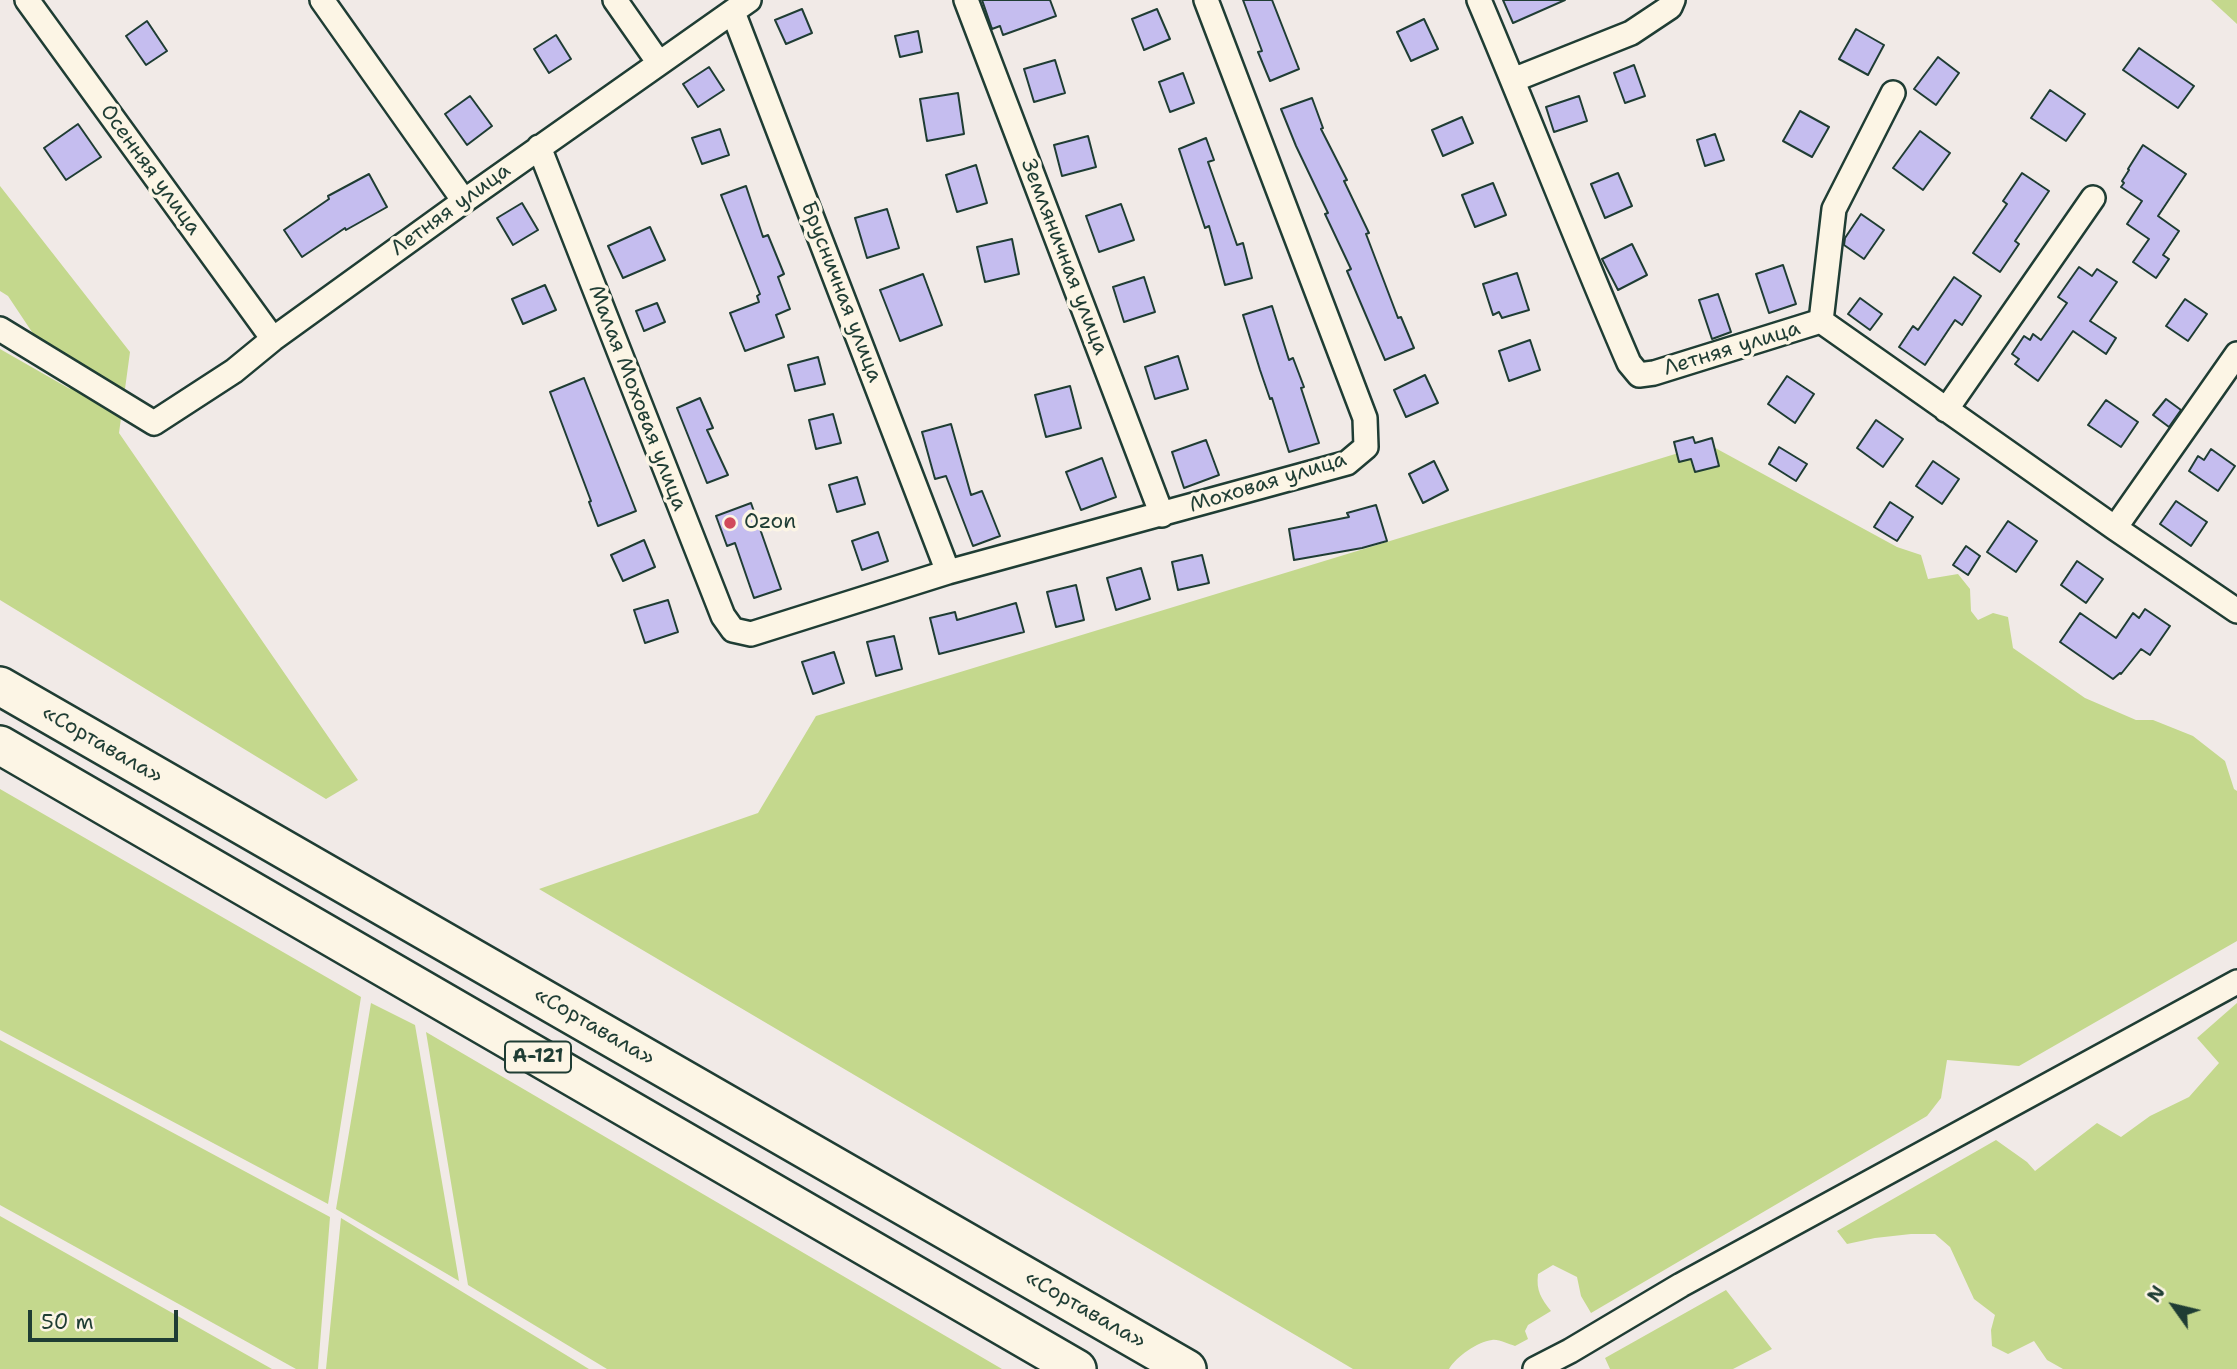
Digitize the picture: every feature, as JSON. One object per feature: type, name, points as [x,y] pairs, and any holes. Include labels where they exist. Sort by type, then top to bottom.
[{"type":"highway","name":"«Сортавала»","points":[[0,686],[1187,1369]]},
{"type":"highway","name":"А-121","points":[[0,746],[1077,1369]]},
{"type":"street","name":"Осенняя улица","points":[[27,0],[274,339]]},
{"type":"street","points":[[322,0],[464,201]]},
{"type":"street","points":[[615,0],[659,63]]},
{"type":"street","name":"Земляничная улица","points":[[966,0],[1162,515]]},
{"type":"street","name":"Моховая улица","points":[[751,634],[948,572],[1347,463],[1366,447],[1365,418],[1206,0]]},
{"type":"street","points":[[1479,0],[1513,80],[1631,33],[1670,7],[1673,0]]},
{"type":"street","name":"Летняя улица","points":[[0,329],[154,423],[234,371],[274,339],[539,147],[741,6]]},
{"type":"street","name":"Брусничная улица","points":[[741,6],[948,572]]},
{"type":"street","name":"Летняя улица","points":[[1513,80],[1587,267],[1629,363],[1639,375],[1654,373],[1821,321],[2237,611]]},
{"type":"street","points":[[1821,321],[1834,209],[1893,93]]},
{"type":"street","name":"Малая Моховая улица","points":[[539,147],[723,616],[733,630],[751,634]]},
{"type":"street","points":[[1946,410],[2093,198]]},
{"type":"street","points":[[2115,528],[2237,354]]},
{"type":"street","points":[[1535,1369],[1691,1280],[2237,982]]},
{"type":"green space","points":[[2211,0],[2237,0],[2237,24]]},
{"type":"green space","points":[[0,186],[130,352],[119,433],[358,780],[326,799],[0,600],[0,349],[70,389],[8,296],[0,291]]},
{"type":"green space","points":[[1708,444],[1897,547],[1921,555],[1928,579],[1958,574],[1970,589],[1971,611],[1978,620],[1993,613],[2008,617],[2013,648],[2085,698],[2136,720],[2153,720],[2193,736],[2225,761],[2237,791],[2237,941],[2019,1066],[1947,1060],[1941,1098],[1927,1116],[1591,1313],[1581,1296],[1577,1277],[1553,1265],[1538,1274],[1540,1294],[1551,1311],[1528,1325],[1525,1331],[1528,1339],[1515,1346],[1498,1340],[1486,1341],[1468,1350],[1449,1369],[1353,1369],[539,889],[758,813],[816,716]]},
{"type":"green space","points":[[0,789],[361,997],[328,1204],[0,1030]]},
{"type":"green space","points":[[371,1003],[415,1025],[459,1281],[336,1209]]},
{"type":"green space","points":[[2237,1003],[2237,1369],[2063,1369],[2047,1360],[2034,1341],[2008,1354],[1992,1346],[1991,1330],[1995,1315],[1974,1299],[1950,1247],[1935,1234],[1875,1238],[1847,1244],[1837,1231],[1996,1140],[2035,1171],[2097,1123],[2121,1137],[2150,1116],[2189,1097],[2219,1063],[2197,1038]]},
{"type":"green space","points":[[426,1032],[1002,1369],[607,1369],[468,1285]]},
{"type":"green space","points":[[0,1040],[330,1217],[318,1369],[296,1369],[0,1205]]},
{"type":"green space","points":[[0,1216],[272,1369],[0,1369]]},
{"type":"green space","points":[[341,1218],[589,1369],[326,1369]]},
{"type":"green space","points":[[1726,1290],[1772,1349],[1733,1369],[1610,1369],[1605,1358]]},
{"type":"building","points":[[982,0],[1050,0],[1056,16],[1003,35],[1000,26],[992,29]]},
{"type":"building","points":[[1243,0],[1272,0],[1299,69],[1270,81],[1258,52],[1262,51]]},
{"type":"building","points":[[1503,0],[1565,0],[1513,23]]},
{"type":"building","points":[[802,9],[812,33],[786,44],[775,20]]},
{"type":"building","points":[[1157,9],[1170,39],[1144,50],[1132,19]]},
{"type":"building","points":[[1424,19],[1438,49],[1411,61],[1397,32]]},
{"type":"building","points":[[147,21],[167,51],[146,65],[126,36]]},
{"type":"building","points":[[1856,29],[1884,45],[1868,75],[1839,59]]},
{"type":"building","points":[[918,31],[922,52],[900,57],[895,36]]},
{"type":"building","points":[[556,35],[571,59],[549,73],[534,49]]},
{"type":"building","points":[[2139,48],[2194,86],[2178,108],[2123,70]]},
{"type":"building","points":[[1938,57],[1959,73],[1936,105],[1914,89]]},
{"type":"building","points":[[1055,60],[1065,93],[1034,102],[1024,69]]},
{"type":"building","points":[[1634,65],[1645,96],[1625,103],[1614,73]]},
{"type":"building","points":[[709,67],[724,90],[698,107],[683,84]]},
{"type":"building","points":[[1183,73],[1194,103],[1170,112],[1159,82]]},
{"type":"building","points":[[2050,90],[2085,114],[2066,141],[2031,118]]},
{"type":"building","points":[[958,93],[964,134],[927,141],[920,99]]},
{"type":"building","points":[[470,96],[492,126],[467,145],[445,114]]},
{"type":"building","points":[[1579,96],[1587,121],[1554,132],[1546,107]]},
{"type":"building","points":[[1312,98],[1323,128],[1321,129],[1347,180],[1344,181],[1369,233],[1366,234],[1398,318],[1401,317],[1414,348],[1385,360],[1347,271],[1351,269],[1325,214],[1328,213],[1281,109]]},
{"type":"building","points":[[1800,111],[1829,127],[1812,157],[1783,141]]},
{"type":"building","points":[[1462,117],[1473,143],[1443,156],[1432,130]]},
{"type":"building","points":[[78,124],[101,157],[66,180],[44,148]]},
{"type":"building","points":[[720,129],[729,155],[702,164],[692,138]]},
{"type":"building","points":[[1920,131],[1950,153],[1923,190],[1893,168]]},
{"type":"building","points":[[1715,134],[1724,160],[1705,166],[1697,140]]},
{"type":"building","points":[[1088,136],[1096,167],[1062,176],[1054,145]]},
{"type":"building","points":[[1206,138],[1214,160],[1208,162],[1237,245],[1243,243],[1252,278],[1225,285],[1209,226],[1205,228],[1179,149]]},
{"type":"building","points":[[2143,145],[2186,174],[2158,216],[2179,231],[2163,255],[2169,259],[2156,278],[2133,262],[2149,239],[2127,224],[2142,201],[2121,187],[2128,169]]},
{"type":"building","points":[[976,165],[987,203],[957,212],[946,175]]},
{"type":"building","points":[[1618,173],[1632,206],[1605,218],[1591,184]]},
{"type":"building","points":[[2022,173],[2049,191],[2015,241],[2019,244],[2000,272],[1973,253],[2007,204],[2003,201]]},
{"type":"building","points":[[369,174],[387,207],[346,230],[345,228],[302,257],[284,230],[329,199],[328,196]]},
{"type":"building","points":[[1493,183],[1506,215],[1475,227],[1462,195]]},
{"type":"building","points":[[746,186],[763,237],[768,235],[784,274],[778,277],[790,309],[776,315],[784,337],[745,351],[730,313],[759,302],[757,296],[760,294],[721,195]]},
{"type":"building","points":[[522,203],[538,230],[513,245],[497,218]]},
{"type":"building","points":[[1121,204],[1134,240],[1099,252],[1086,216]]},
{"type":"building","points":[[887,209],[899,248],[867,258],[855,218]]},
{"type":"building","points":[[1861,214],[1884,230],[1864,259],[1844,245],[1845,238]]},
{"type":"building","points":[[650,227],[665,260],[623,278],[608,246]]},
{"type":"building","points":[[1012,239],[1019,274],[985,282],[977,247]]},
{"type":"building","points":[[1632,244],[1647,275],[1618,290],[1602,259]]},
{"type":"building","points":[[1783,265],[1796,304],[1769,313],[1756,274]]},
{"type":"building","points":[[2079,267],[2092,276],[2097,269],[2117,282],[2090,321],[2116,338],[2106,354],[2073,331],[2038,381],[2015,364],[2019,359],[2012,354],[2024,336],[2030,340],[2033,334],[2041,340],[2067,303],[2058,297]]},
{"type":"building","points":[[1517,273],[1529,310],[1502,318],[1499,312],[1493,315],[1483,284]]},
{"type":"building","points":[[923,274],[942,325],[900,341],[880,290]]},
{"type":"building","points":[[1144,277],[1155,312],[1124,322],[1113,287]]},
{"type":"building","points":[[1954,277],[1981,296],[1962,325],[1955,320],[1925,365],[1899,347],[1913,326],[1918,330]]},
{"type":"building","points":[[545,285],[556,310],[523,324],[512,299]]},
{"type":"building","points":[[1718,294],[1731,332],[1712,339],[1699,300]]},
{"type":"building","points":[[1860,298],[1882,314],[1870,330],[1848,314]]},
{"type":"building","points":[[2185,299],[2207,314],[2188,341],[2166,326]]},
{"type":"building","points":[[657,303],[665,322],[644,331],[636,311]]},
{"type":"building","points":[[1272,306],[1289,360],[1293,358],[1304,387],[1301,388],[1319,443],[1289,452],[1243,315]]},
{"type":"building","points":[[1530,340],[1540,370],[1509,381],[1499,351]]},
{"type":"building","points":[[1178,356],[1188,389],[1155,399],[1145,367]]},
{"type":"building","points":[[818,357],[825,384],[795,391],[788,365]]},
{"type":"building","points":[[1425,375],[1438,403],[1406,417],[1394,390]]},
{"type":"building","points":[[1787,376],[1814,394],[1795,423],[1768,404]]},
{"type":"building","points":[[584,378],[636,511],[598,526],[550,392]]},
{"type":"building","points":[[1070,386],[1081,428],[1046,437],[1035,395]]},
{"type":"building","points":[[700,398],[713,428],[707,430],[728,475],[707,483],[677,408]]},
{"type":"building","points":[[2166,399],[2181,410],[2169,427],[2153,415]]},
{"type":"building","points":[[2106,400],[2138,422],[2121,447],[2088,425]]},
{"type":"building","points":[[833,414],[841,443],[816,449],[809,420]]},
{"type":"building","points":[[1876,420],[1903,439],[1883,467],[1857,448]]},
{"type":"building","points":[[951,424],[971,495],[982,491],[1000,536],[973,546],[946,476],[935,479],[922,432]]},
{"type":"building","points":[[1693,437],[1695,443],[1712,438],[1719,466],[1695,472],[1691,459],[1679,462],[1674,442]]},
{"type":"building","points":[[1206,440],[1219,475],[1184,488],[1172,452]]},
{"type":"building","points":[[1779,447],[1807,464],[1796,481],[1769,464]]},
{"type":"building","points":[[2211,449],[2235,466],[2218,491],[2189,471],[2198,456],[2204,460]]},
{"type":"building","points":[[1102,458],[1116,497],[1081,510],[1066,472]]},
{"type":"building","points":[[1434,461],[1448,490],[1423,503],[1409,474]]},
{"type":"building","points":[[1933,461],[1959,479],[1942,504],[1916,486]]},
{"type":"building","points":[[857,477],[865,504],[837,512],[829,485]]},
{"type":"building","points":[[2176,501],[2207,522],[2191,546],[2160,524]]},
{"type":"building","points":[[1890,502],[1913,517],[1897,541],[1874,527]]},
{"type":"building","points":[[751,503],[781,589],[754,598],[735,543],[727,546],[716,516]]},
{"type":"building","points":[[1376,505],[1387,541],[1294,560],[1289,529],[1349,517],[1347,513]]},
{"type":"building","points":[[2008,521],[2037,541],[2016,572],[1987,552]]},
{"type":"building","points":[[878,532],[888,561],[862,570],[852,541]]},
{"type":"building","points":[[644,540],[655,567],[623,581],[611,555]]},
{"type":"building","points":[[1966,546],[1980,556],[1968,575],[1953,565]]},
{"type":"building","points":[[1202,555],[1209,583],[1178,590],[1172,562]]},
{"type":"building","points":[[2077,561],[2103,579],[2086,603],[2061,585]]},
{"type":"building","points":[[1141,568],[1150,599],[1116,610],[1107,578]]},
{"type":"building","points":[[1076,585],[1084,620],[1056,627],[1047,592]]},
{"type":"building","points":[[668,600],[678,632],[645,643],[634,610]]},
{"type":"building","points":[[1016,603],[1024,632],[939,654],[930,618],[955,612],[957,620]]},
{"type":"building","points":[[2145,609],[2170,626],[2150,655],[2141,649],[2121,674],[2113,679],[2060,642],[2080,613],[2116,638],[2133,613],[2139,618]]},
{"type":"building","points":[[894,636],[902,669],[876,676],[867,642]]},
{"type":"building","points":[[834,652],[844,683],[813,694],[802,662]]},
{"type":"place","name":"Ozon","points":[[730,523]]}]
